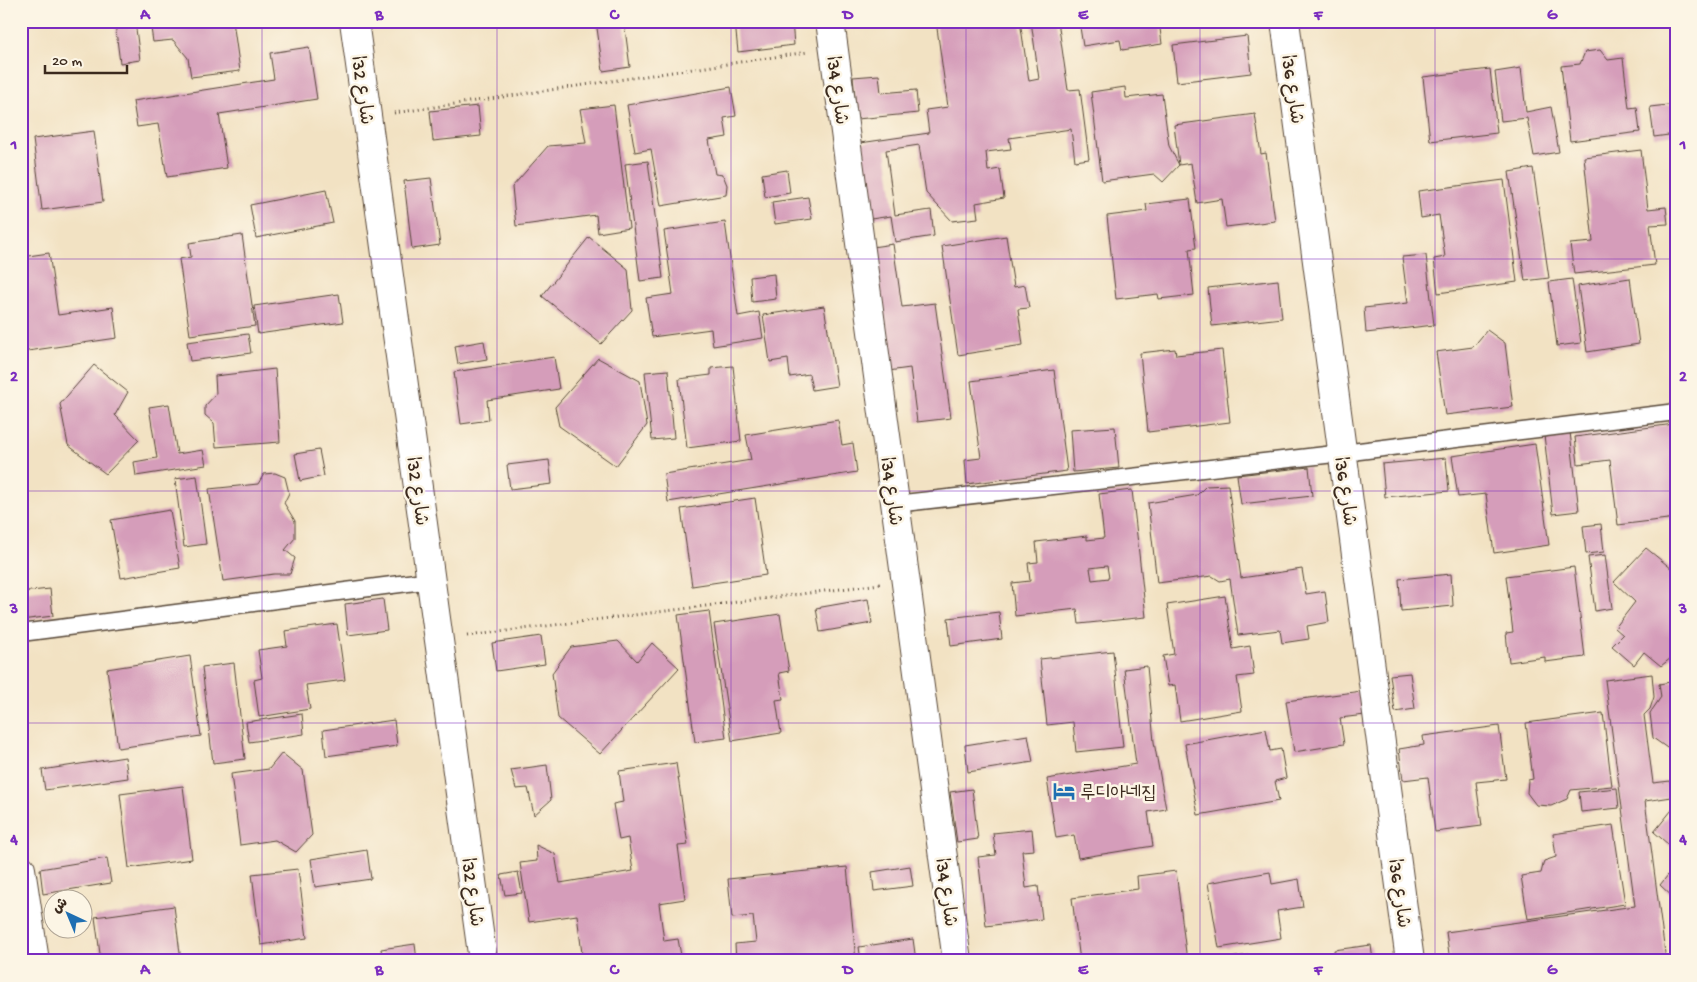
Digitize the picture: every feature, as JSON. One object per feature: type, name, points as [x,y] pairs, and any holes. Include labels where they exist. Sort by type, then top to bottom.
[{"type":"street","name":"شارع 32ا","points":[[354,21],[483,961]]},
{"type":"street","name":"شارع 34ا","points":[[830,21],[957,961]]},
{"type":"street","name":"شارع 36ا","points":[[1285,21],[1410,961]]},
{"type":"street","points":[[21,868],[35,961]]},
{"type":"lane","points":[[895,504],[1342,453],[1676,412]]},
{"type":"lane","points":[[21,633],[431,580]]},
{"type":"path","points":[[367,117],[833,49]]},
{"type":"path","points":[[439,640],[905,581]]},
{"type":"building","points":[[135,21],[140,60],[120,63],[115,23]]},
{"type":"building","points":[[150,21],[209,21],[211,23],[233,21],[240,71],[191,77],[188,58],[173,40],[153,42]]},
{"type":"building","points":[[596,21],[624,21],[630,67],[603,71]]},
{"type":"building","points":[[638,21],[670,21],[670,22],[639,27]]},
{"type":"building","points":[[792,21],[794,45],[738,52],[735,22]]},
{"type":"building","points":[[936,21],[1020,21],[1029,81],[1039,79],[1031,21],[1058,21],[1068,90],[1080,89],[1089,159],[1075,161],[1071,129],[1009,138],[1011,149],[986,152],[988,171],[1000,169],[1004,198],[976,203],[978,218],[952,221],[926,193],[919,145],[886,150],[895,215],[931,210],[934,236],[895,242],[891,216],[871,219],[860,143],[929,133],[926,110],[948,107]]},
{"type":"building","points":[[1079,21],[1159,21],[1162,44],[1122,50],[1120,40],[1083,46]]},
{"type":"building","points":[[1247,36],[1251,73],[1177,82],[1173,45]]},
{"type":"building","points":[[309,47],[317,99],[219,114],[227,168],[167,177],[158,124],[137,127],[133,101],[274,79],[270,53]]},
{"type":"building","points":[[1600,50],[1608,60],[1623,58],[1629,108],[1637,107],[1640,132],[1570,141],[1561,66],[1580,64],[1585,52]]},
{"type":"building","points":[[1521,68],[1526,112],[1551,107],[1559,152],[1534,156],[1527,118],[1501,121],[1495,72]]},
{"type":"building","points":[[1490,69],[1497,133],[1430,141],[1423,77]]},
{"type":"building","points":[[879,75],[881,93],[916,90],[918,113],[857,119],[853,77]]},
{"type":"building","points":[[731,87],[736,116],[724,118],[727,137],[709,140],[715,174],[723,175],[727,185],[726,195],[661,206],[651,149],[635,152],[627,105]]},
{"type":"building","points":[[1125,87],[1126,98],[1162,94],[1169,146],[1179,165],[1163,182],[1154,174],[1102,181],[1091,92]]},
{"type":"building","points":[[1676,104],[1676,134],[1654,137],[1650,107]]},
{"type":"building","points":[[614,105],[629,228],[598,233],[596,215],[516,226],[512,187],[548,146],[586,143],[580,109]]},
{"type":"building","points":[[478,106],[481,136],[433,141],[430,111]]},
{"type":"building","points":[[1255,114],[1261,154],[1266,153],[1275,221],[1226,227],[1222,199],[1197,203],[1191,163],[1179,165],[1174,125]]},
{"type":"building","points":[[94,131],[103,202],[42,210],[33,139]]},
{"type":"building","points":[[1641,150],[1648,209],[1666,207],[1668,224],[1650,225],[1655,265],[1574,274],[1570,244],[1593,242],[1584,157]]},
{"type":"building","points":[[648,161],[663,278],[640,281],[625,164]]},
{"type":"building","points":[[1533,168],[1549,278],[1525,281],[1509,172]]},
{"type":"building","points":[[787,170],[790,193],[765,197],[762,174]]},
{"type":"building","points":[[431,178],[440,245],[412,249],[404,181]]},
{"type":"building","points":[[1504,180],[1517,282],[1438,293],[1434,259],[1445,257],[1439,215],[1421,218],[1418,191]]},
{"type":"building","points":[[326,190],[333,223],[256,238],[250,205]]},
{"type":"building","points":[[808,197],[812,219],[775,224],[772,202]]},
{"type":"building","points":[[1190,199],[1196,248],[1189,249],[1194,295],[1159,299],[1158,294],[1116,299],[1107,216],[1147,211],[1146,204]]},
{"type":"building","points":[[725,222],[738,316],[759,312],[763,338],[713,346],[711,329],[652,337],[646,298],[673,294],[664,231]]},
{"type":"building","points":[[242,235],[255,326],[190,335],[179,259],[191,257],[189,243]]},
{"type":"building","points":[[1006,236],[1014,287],[1025,285],[1029,308],[1018,309],[1023,345],[958,355],[942,246]]},
{"type":"building","points":[[589,237],[628,269],[632,310],[601,344],[542,296]]},
{"type":"building","points":[[893,244],[902,307],[935,303],[951,418],[917,422],[910,368],[888,371],[872,247]]},
{"type":"building","points":[[49,253],[58,315],[113,307],[117,338],[21,352],[21,257]]},
{"type":"building","points":[[1426,255],[1434,325],[1366,333],[1364,308],[1408,303],[1402,257]]},
{"type":"building","points":[[774,274],[776,299],[752,302],[750,277]]},
{"type":"building","points":[[1630,278],[1639,344],[1587,352],[1578,286]]},
{"type":"building","points":[[1572,279],[1581,343],[1557,346],[1549,282]]},
{"type":"building","points":[[1278,280],[1282,318],[1212,326],[1208,288]]},
{"type":"building","points":[[339,294],[343,322],[258,334],[254,306]]},
{"type":"building","points":[[824,306],[837,386],[812,390],[809,374],[790,377],[788,359],[770,362],[763,315]]},
{"type":"building","points":[[1487,330],[1505,343],[1513,407],[1445,415],[1436,352],[1473,347]]},
{"type":"building","points":[[248,334],[251,353],[190,361],[187,342]]},
{"type":"building","points":[[484,341],[487,359],[458,364],[455,346]]},
{"type":"building","points":[[1175,349],[1176,355],[1222,350],[1230,422],[1148,432],[1140,353]]},
{"type":"building","points":[[554,357],[559,389],[487,400],[489,420],[461,424],[454,372]]},
{"type":"building","points":[[598,358],[640,381],[647,425],[616,466],[559,426],[555,407]]},
{"type":"building","points":[[94,365],[128,392],[115,415],[139,440],[106,474],[68,445],[60,404]]},
{"type":"building","points":[[733,366],[741,441],[687,448],[679,379],[711,375],[711,368]]},
{"type":"building","points":[[275,369],[280,442],[216,447],[214,423],[205,415],[205,406],[216,394],[215,376]]},
{"type":"building","points":[[668,370],[674,438],[652,440],[645,372]]},
{"type":"building","points":[[1054,370],[1067,471],[967,484],[965,460],[981,458],[971,381]]},
{"type":"building","points":[[169,404],[177,454],[203,450],[206,465],[136,476],[134,462],[157,458],[149,407]]},
{"type":"building","points":[[838,420],[842,445],[853,443],[857,472],[668,502],[664,474],[751,460],[746,435]]},
{"type":"building","points":[[1674,424],[1676,437],[1676,518],[1618,525],[1610,460],[1578,464],[1575,437]]},
{"type":"building","points":[[1115,427],[1119,468],[1073,472],[1070,430]]},
{"type":"building","points":[[1570,432],[1579,511],[1553,514],[1544,435]]},
{"type":"building","points":[[1535,444],[1549,545],[1494,553],[1486,494],[1458,497],[1452,456]]},
{"type":"building","points":[[319,450],[324,476],[300,481],[295,454]]},
{"type":"building","points":[[1446,458],[1449,491],[1385,497],[1382,464]]},
{"type":"building","points":[[549,460],[552,484],[510,489],[507,465]]},
{"type":"building","points":[[1309,467],[1312,496],[1241,504],[1237,475]]},
{"type":"building","points":[[275,473],[285,477],[289,493],[284,503],[295,521],[295,538],[285,550],[295,558],[290,574],[274,574],[223,581],[209,489],[258,484],[264,474]]},
{"type":"building","points":[[197,476],[206,544],[184,547],[175,479]]},
{"type":"building","points":[[1228,485],[1241,578],[1302,569],[1306,594],[1325,591],[1329,622],[1307,626],[1309,639],[1282,643],[1280,630],[1238,635],[1230,579],[1220,581],[1212,576],[1157,583],[1148,503],[1197,495],[1206,486]]},
{"type":"building","points":[[1132,490],[1146,617],[1079,624],[1077,609],[1015,616],[1012,583],[1030,581],[1028,563],[1038,562],[1036,542],[1087,536],[1087,540],[1104,538],[1099,494]],"holes":[[[1107,566],[1109,578],[1092,580],[1090,568]]]},
{"type":"building","points":[[755,498],[766,575],[692,586],[681,509]]},
{"type":"building","points":[[170,510],[180,568],[121,578],[111,520]]},
{"type":"building","points":[[1601,524],[1604,552],[1586,554],[1583,526]]},
{"type":"building","points":[[1646,548],[1672,569],[1676,568],[1676,654],[1661,666],[1644,652],[1634,665],[1612,646],[1623,635],[1615,628],[1635,602],[1614,582]]},
{"type":"building","points":[[1605,555],[1612,608],[1595,611],[1588,557]]},
{"type":"building","points":[[1574,567],[1585,657],[1545,662],[1545,657],[1509,662],[1506,633],[1513,632],[1506,576]]},
{"type":"building","points":[[1451,574],[1453,606],[1401,611],[1399,579]]},
{"type":"building","points":[[50,589],[53,616],[21,620],[21,592]]},
{"type":"building","points":[[1225,596],[1233,649],[1250,646],[1254,675],[1237,677],[1242,711],[1180,721],[1175,685],[1168,686],[1163,656],[1174,654],[1167,605]]},
{"type":"building","points":[[383,599],[387,630],[348,635],[345,604]]},
{"type":"building","points":[[868,599],[872,623],[820,632],[816,608]]},
{"type":"building","points":[[709,611],[726,738],[695,742],[678,615]]},
{"type":"building","points":[[999,612],[1002,639],[951,646],[948,618]]},
{"type":"building","points":[[780,614],[789,671],[779,673],[783,699],[776,700],[781,733],[732,741],[714,624]]},
{"type":"building","points":[[337,624],[345,680],[306,685],[310,709],[259,717],[254,680],[262,678],[258,650],[287,646],[285,631]]},
{"type":"building","points":[[541,636],[545,664],[496,671],[492,643]]},
{"type":"building","points":[[618,641],[637,661],[652,643],[679,668],[600,754],[558,718],[552,673],[571,647]]},
{"type":"building","points":[[1113,651],[1123,747],[1076,752],[1073,722],[1047,725],[1040,659]]},
{"type":"building","points":[[190,656],[201,736],[118,748],[107,669]]},
{"type":"building","points":[[234,663],[245,759],[213,763],[202,667]]},
{"type":"building","points":[[1147,666],[1154,742],[1166,809],[1148,812],[1153,846],[1078,858],[1074,835],[1056,838],[1047,779],[1136,764],[1124,669]]},
{"type":"building","points":[[1410,673],[1415,709],[1395,712],[1390,675]]},
{"type":"building","points":[[1652,674],[1654,697],[1650,709],[1644,715],[1653,783],[1670,781],[1672,797],[1645,801],[1666,961],[1591,961],[1591,958],[1575,961],[1450,961],[1446,932],[1635,906],[1605,680]]},
{"type":"building","points":[[1676,681],[1676,782],[1674,782],[1670,750],[1653,738],[1650,713],[1661,697],[1659,684]]},
{"type":"building","points":[[1362,691],[1365,715],[1340,718],[1344,744],[1294,752],[1286,701]]},
{"type":"building","points":[[1603,713],[1612,786],[1571,790],[1567,799],[1551,806],[1536,805],[1527,793],[1528,780],[1533,779],[1526,723]]},
{"type":"building","points":[[302,714],[304,734],[249,742],[246,722]]},
{"type":"building","points":[[394,720],[397,746],[326,756],[323,730]]},
{"type":"building","points":[[1499,726],[1506,779],[1476,782],[1482,826],[1435,832],[1428,777],[1403,780],[1399,749],[1424,745],[1423,736]]},
{"type":"building","points":[[1266,729],[1270,751],[1281,749],[1286,778],[1275,781],[1279,801],[1198,815],[1185,744]]},
{"type":"building","points":[[1028,735],[1033,762],[968,772],[965,745]]},
{"type":"building","points":[[282,753],[303,770],[312,835],[296,852],[275,840],[240,845],[231,774],[269,769]]},
{"type":"building","points":[[125,757],[128,778],[45,790],[42,770]]},
{"type":"building","points":[[676,763],[688,845],[678,846],[685,899],[659,903],[664,941],[678,939],[682,961],[583,961],[577,915],[529,922],[520,863],[537,861],[536,845],[555,854],[560,883],[633,871],[628,838],[619,840],[613,804],[623,802],[619,771]]},
{"type":"building","points":[[547,765],[551,800],[534,815],[528,788],[516,789],[511,770]]},
{"type":"building","points":[[183,786],[192,859],[129,868],[120,794]]},
{"type":"building","points":[[1617,788],[1619,808],[1581,812],[1579,792]]},
{"type":"building","points":[[972,789],[978,839],[957,842],[950,792]]},
{"type":"building","points":[[1676,805],[1676,851],[1654,832]]},
{"type":"building","points":[[1613,825],[1625,904],[1528,919],[1521,876],[1541,873],[1544,861],[1556,857],[1553,834]]},
{"type":"building","points":[[1032,829],[1034,850],[1022,851],[1026,888],[1038,886],[1042,919],[986,926],[978,857],[996,855],[993,833]]},
{"type":"building","points":[[367,850],[371,879],[315,887],[311,859]]},
{"type":"building","points":[[107,858],[111,883],[68,890],[43,890],[40,869]]},
{"type":"building","points":[[1676,865],[1676,900],[1660,885]]},
{"type":"building","points":[[910,866],[913,886],[874,891],[872,872]]},
{"type":"building","points":[[847,867],[856,961],[736,961],[735,944],[756,942],[753,916],[732,918],[728,879]]},
{"type":"building","points":[[298,869],[307,938],[261,945],[252,874]]},
{"type":"building","points":[[1176,871],[1187,961],[1080,961],[1072,898],[1138,889],[1137,876]]},
{"type":"building","points":[[518,872],[522,893],[505,895],[501,875]]},
{"type":"building","points":[[1270,872],[1272,884],[1299,879],[1303,907],[1277,911],[1281,938],[1219,948],[1208,883]]},
{"type":"building","points":[[174,906],[181,961],[101,961],[95,917]]},
{"type":"building","points":[[913,939],[916,961],[861,961],[859,947]]},
{"type":"building","points":[[415,944],[417,961],[383,961],[381,949]]},
{"type":"building","points":[[1371,945],[1373,961],[1335,961],[1334,950]]},
{"type":"building","points":[[1249,955],[1250,961],[1217,961],[1217,960]]},
{"type":"building","points":[[283,956],[283,961],[254,961],[254,959]]},
{"type":"place","name":"루디아네집","points":[[1064,791]]}]
